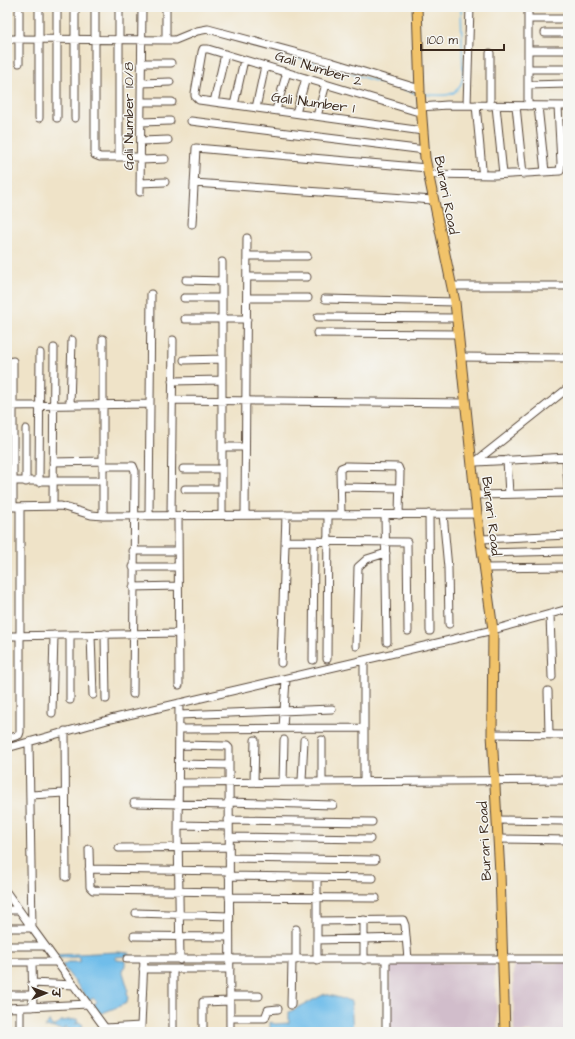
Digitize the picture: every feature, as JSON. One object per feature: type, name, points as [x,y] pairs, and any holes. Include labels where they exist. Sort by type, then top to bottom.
[{"type":"main road","name":"Burari Road","points":[[417,7],[421,100],[425,150],[433,200],[455,302],[464,403],[473,462],[477,514],[493,626],[492,734],[498,839],[505,1032]]},
{"type":"street","points":[[39,7],[39,118]]},
{"type":"street","points":[[57,7],[57,118]]},
{"type":"street","points":[[74,118],[75,7]]},
{"type":"street","points":[[95,7],[95,155],[100,157],[165,159]]},
{"type":"street","points":[[119,7],[119,157]]},
{"type":"street","name":"Gali Number 10/8","points":[[140,192],[142,7]]},
{"type":"street","points":[[166,7],[166,40]]},
{"type":"street","points":[[466,105],[470,7]]},
{"type":"street","points":[[528,7],[528,106]]},
{"type":"street","points":[[19,11],[19,63]]},
{"type":"street","points":[[528,19],[568,19]]},
{"type":"street","points":[[7,39],[166,40],[180,39],[197,31],[208,29],[331,62],[421,100],[476,106],[568,106]]},
{"type":"street","points":[[545,33],[568,33]]},
{"type":"street","name":"Gali Number 2","points":[[199,100],[195,96],[195,93],[202,52],[203,50],[208,49],[326,84],[421,100]]},
{"type":"street","points":[[531,50],[568,50]]},
{"type":"street","points":[[490,53],[493,106],[503,174]]},
{"type":"street","points":[[214,102],[225,54]]},
{"type":"street","points":[[234,105],[244,60]]},
{"type":"street","points":[[142,63],[171,63]]},
{"type":"street","points":[[256,108],[265,66]]},
{"type":"street","points":[[528,69],[568,69]]},
{"type":"street","points":[[276,110],[287,72]]},
{"type":"street","points":[[296,113],[306,78]]},
{"type":"street","points":[[141,83],[170,82]]},
{"type":"street","points":[[317,116],[326,84]]},
{"type":"street","points":[[528,85],[568,84]]},
{"type":"street","name":"Gali Number 1","points":[[199,100],[423,131]]},
{"type":"street","points":[[141,102],[172,102]]},
{"type":"street","points":[[476,106],[482,169]]},
{"type":"street","points":[[516,106],[523,174]]},
{"type":"street","points":[[538,106],[545,172]]},
{"type":"street","points":[[192,224],[195,151],[198,148],[428,171],[503,174],[545,172],[561,169],[558,106]]},
{"type":"street","points":[[141,122],[170,121]]},
{"type":"street","points":[[191,121],[425,150]]},
{"type":"street","points":[[141,140],[168,140]]},
{"type":"street","points":[[140,183],[165,182]]},
{"type":"street","points":[[194,183],[433,200]]},
{"type":"street","points":[[245,515],[247,238]]},
{"type":"street","points":[[247,256],[307,256]]},
{"type":"street","points":[[222,262],[222,516]]},
{"type":"street","points":[[247,277],[307,278]]},
{"type":"street","points":[[186,280],[222,281]]},
{"type":"street","points":[[452,286],[568,286]]},
{"type":"street","points":[[149,516],[151,294]]},
{"type":"street","points":[[184,298],[222,298]]},
{"type":"street","points":[[247,298],[308,298]]},
{"type":"street","points":[[325,299],[455,302]]},
{"type":"street","points":[[318,317],[457,318]]},
{"type":"street","points":[[185,319],[246,319]]},
{"type":"street","points":[[317,333],[459,334]]},
{"type":"street","points":[[103,339],[103,516]]},
{"type":"street","points":[[70,405],[72,340]]},
{"type":"street","points":[[173,340],[172,400],[174,516],[178,551],[179,685]]},
{"type":"street","points":[[53,506],[54,348]]},
{"type":"street","points":[[39,482],[40,353]]},
{"type":"street","points":[[460,357],[568,358]]},
{"type":"street","points":[[184,360],[222,359]]},
{"type":"street","points":[[7,739],[19,735],[20,732],[20,636],[13,481],[10,464],[10,406],[13,361]]},
{"type":"street","points":[[172,381],[222,380]]},
{"type":"street","points":[[473,462],[568,388]]},
{"type":"street","points":[[172,400],[464,403]]},
{"type":"street","points":[[10,406],[150,404]]},
{"type":"street","points":[[26,429],[26,482]]},
{"type":"street","points":[[222,447],[245,447]]},
{"type":"street","points":[[473,462],[567,457],[568,486]]},
{"type":"street","points":[[507,460],[509,494]]},
{"type":"street","points":[[53,462],[130,466],[134,469],[133,694]]},
{"type":"street","points":[[341,515],[341,468],[353,466],[398,467],[400,472],[399,515]]},
{"type":"street","points":[[183,469],[222,469]]},
{"type":"street","points":[[13,481],[103,481]]},
{"type":"street","points":[[340,487],[400,488]]},
{"type":"street","points":[[185,489],[222,489]]},
{"type":"street","points":[[475,495],[568,493]]},
{"type":"street","points":[[13,507],[68,507],[91,515],[103,516],[477,514]]},
{"type":"street","points":[[429,514],[430,631]]},
{"type":"street","points":[[443,514],[448,568],[449,624]]},
{"type":"street","points":[[281,663],[286,515]]},
{"type":"street","points":[[327,659],[328,515]]},
{"type":"street","points":[[385,515],[387,642]]},
{"type":"street","points":[[481,538],[568,535]]},
{"type":"street","points":[[285,541],[405,542],[408,545],[408,631]]},
{"type":"street","points":[[313,660],[314,542]]},
{"type":"street","points":[[133,551],[178,551]]},
{"type":"street","points":[[482,553],[568,552]]},
{"type":"street","points":[[356,646],[358,567],[367,558],[386,553]]},
{"type":"street","points":[[133,567],[178,567]]},
{"type":"street","points":[[484,568],[568,567]]},
{"type":"street","points":[[133,587],[178,586]]},
{"type":"street","points":[[7,748],[65,731],[286,679],[493,626],[568,609]]},
{"type":"street","points":[[550,614],[552,677]]},
{"type":"street","points":[[7,636],[178,633]]},
{"type":"street","points":[[106,634],[106,699]]},
{"type":"street","points":[[52,713],[54,635]]},
{"type":"street","points":[[70,635],[70,700]]},
{"type":"street","points":[[91,635],[92,695]]},
{"type":"street","points":[[364,660],[364,781]]},
{"type":"street","points":[[284,728],[286,679]]},
{"type":"street","points":[[548,692],[549,734]]},
{"type":"street","points":[[179,704],[178,871],[180,960]]},
{"type":"street","points":[[179,715],[332,709]]},
{"type":"street","points":[[179,729],[364,728]]},
{"type":"street","points":[[65,731],[64,793],[66,877]]},
{"type":"street","points":[[492,734],[568,735]]},
{"type":"street","points":[[254,782],[255,740]]},
{"type":"street","points":[[282,782],[284,740]]},
{"type":"street","points":[[302,781],[304,740]]},
{"type":"street","points":[[322,740],[322,781]]},
{"type":"street","points":[[29,742],[32,928]]},
{"type":"street","points":[[179,745],[227,746],[229,748],[228,837],[230,1032]]},
{"type":"street","points":[[179,764],[229,765]]},
{"type":"street","points":[[178,783],[568,780]]},
{"type":"street","points":[[31,795],[64,793]]},
{"type":"street","points":[[134,803],[333,805]]},
{"type":"street","points":[[497,820],[563,820]]},
{"type":"street","points":[[178,826],[228,823],[372,822]]},
{"type":"street","points":[[228,837],[370,839]]},
{"type":"street","points":[[498,839],[568,840]]},
{"type":"street","points":[[119,848],[229,847]]},
{"type":"street","points":[[89,849],[90,887],[92,890],[179,891],[317,898],[376,898]]},
{"type":"street","points":[[229,858],[375,860]]},
{"type":"street","points":[[89,869],[229,873],[317,878],[373,878]]},
{"type":"street","points":[[317,878],[317,960]]},
{"type":"street","points":[[7,893],[107,1030],[141,1026],[144,959]]},
{"type":"street","points":[[7,910],[19,910]]},
{"type":"street","points":[[136,913],[229,916]]},
{"type":"street","points":[[317,920],[403,920],[405,925],[408,959]]},
{"type":"street","points":[[364,920],[364,960]]},
{"type":"street","points":[[7,928],[32,928]]},
{"type":"street","points":[[291,1005],[296,929]]},
{"type":"street","points":[[134,936],[229,937]]},
{"type":"street","points":[[317,940],[406,938]]},
{"type":"street","points":[[7,946],[45,946]]},
{"type":"street","points":[[127,959],[364,960],[568,958]]},
{"type":"street","points":[[386,959],[386,1032]]},
{"type":"street","points":[[7,962],[57,962]]},
{"type":"street","points":[[32,962],[33,1007]]},
{"type":"street","points":[[143,968],[230,969]]},
{"type":"street","points":[[173,969],[173,1032]]},
{"type":"street","points":[[32,984],[74,985]]},
{"type":"street","points":[[7,995],[32,995]]},
{"type":"street","points":[[203,1032],[203,1002],[259,996]]},
{"type":"street","points":[[7,1008],[88,1004]]},
{"type":"street","points":[[20,1008],[20,1032]]},
{"type":"street","points":[[230,1018],[265,1018],[268,1010],[278,1009]]},
{"type":"shaded area","points":[[390,962],[494,963],[498,1032],[389,1032]]},
{"type":"shaded area","points":[[513,963],[568,963],[568,1032],[514,1032]]},
{"type":"water","points":[[117,952],[130,953],[128,956],[115,957],[117,960],[126,961],[126,966],[122,969],[128,989],[127,1003],[100,1014],[93,1005],[97,1002],[93,998],[89,1000],[62,965],[68,962],[80,962],[80,957],[59,958],[55,955]]},
{"type":"water","points":[[325,994],[351,1001],[353,1032],[270,1032],[270,1022],[275,1024],[289,1023],[289,1012]]},
{"type":"water","points":[[77,1019],[78,1022],[75,1024],[79,1022],[83,1025],[79,1032],[70,1032],[71,1031],[65,1027],[64,1030],[48,1026],[46,1028],[44,1027],[49,1021],[52,1026],[56,1026],[61,1021]]},
{"type":"waterway","points":[[423,94],[443,95],[454,93],[461,84],[463,77],[461,7]]},
{"type":"waterway","points":[[258,46],[416,93]]}]
